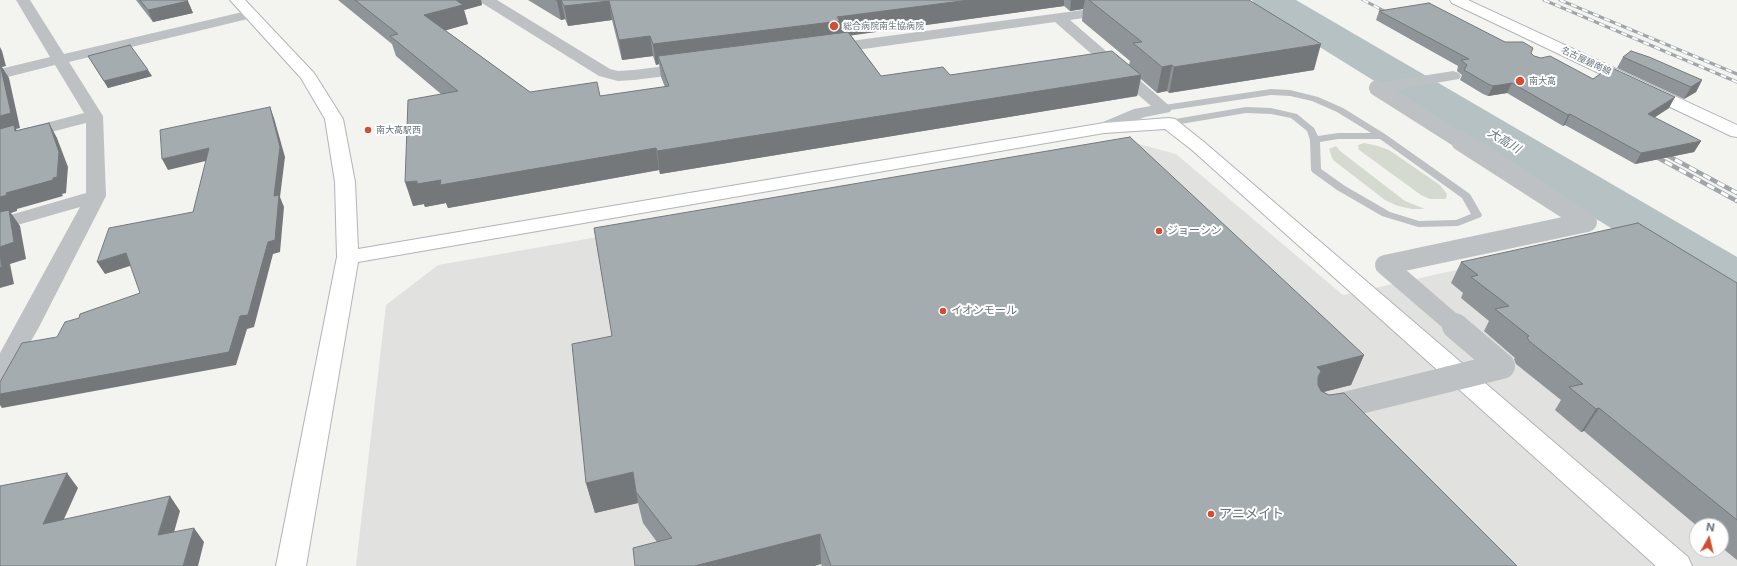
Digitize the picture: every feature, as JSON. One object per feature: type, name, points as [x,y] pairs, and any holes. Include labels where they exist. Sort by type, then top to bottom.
[{"type":"street","points":[[0,373],[26,329],[96,196],[94,116],[23,0]]},
{"type":"street","points":[[237,0],[252,14],[308,76],[334,119],[346,182],[348,257],[291,566]]},
{"type":"street","points":[[487,0],[605,73],[618,76],[634,75],[705,66]]},
{"type":"street","name":"名古屋碧南線","points":[[1457,0],[1737,132]]},
{"type":"street","points":[[815,51],[1129,8]]},
{"type":"street","points":[[0,74],[252,14]]},
{"type":"street","points":[[1059,18],[1204,151],[1677,566]]},
{"type":"street","points":[[1320,412],[1502,366],[1385,265],[1587,222],[1377,88],[1453,76]]},
{"type":"street","points":[[0,140],[94,116]]},
{"type":"street","points":[[348,257],[1167,116]]},
{"type":"street","points":[[0,224],[96,196]]},
{"type":"street","points":[[0,338],[26,329]]},
{"type":"lane","points":[[1271,92],[1290,93],[1315,99],[1340,110],[1382,136],[1466,196],[1477,215],[1458,223],[1418,224],[1386,214],[1341,188],[1316,170],[1315,140],[1311,130],[1294,116],[1271,111],[1246,110],[1167,116],[1271,92]]},
{"type":"lane","points":[[1315,140],[1338,136],[1382,136]]},
{"type":"shaded area","points":[[1135,143],[1176,154],[1343,295],[1619,234],[1737,309],[1737,566],[356,566],[386,305],[438,265]]},
{"type":"shaded area","points":[[1364,143],[1389,150],[1440,185],[1447,194],[1446,199],[1430,199],[1421,195],[1359,150],[1358,145]]},
{"type":"shaded area","points":[[1336,146],[1340,151],[1405,201],[1425,209],[1412,209],[1398,206],[1385,200],[1333,160],[1329,149]]},
{"type":"building","points":[[140,0],[187,0],[188,1],[148,10]]},
{"type":"building","points":[[355,0],[456,0],[463,5],[424,15],[530,92],[597,82],[600,96],[669,86],[658,56],[848,32],[881,76],[943,67],[950,75],[1112,51],[1141,75],[657,151],[656,148],[440,185],[441,180],[417,184],[417,181],[405,182],[408,100],[458,91],[390,36],[398,34]]},
{"type":"building","points":[[561,0],[969,0],[837,17],[840,21],[653,44],[650,36],[619,40],[609,1],[564,6]]},
{"type":"building","points":[[1089,0],[1249,0],[1321,44],[1174,67],[1172,65],[1162,67],[1133,43],[1142,42]]},
{"type":"building","points":[[1429,3],[1505,42],[1523,42],[1533,48],[1531,53],[1534,56],[1541,58],[1550,56],[1593,79],[1610,67],[1675,97],[1648,114],[1701,141],[1641,153],[1570,114],[1568,115],[1512,83],[1493,86],[1488,84],[1464,70],[1467,65],[1461,60],[1469,59],[1379,11]]},
{"type":"building","points":[[130,45],[148,70],[104,81],[88,56]]},
{"type":"building","points":[[1631,51],[1649,57],[1702,80],[1691,87],[1623,57]]},
{"type":"building","points":[[0,64],[11,113],[0,116]]},
{"type":"building","points":[[270,107],[280,147],[274,196],[279,195],[275,240],[268,242],[248,315],[240,316],[229,352],[0,394],[0,382],[22,343],[57,337],[65,322],[79,318],[80,314],[140,293],[126,253],[97,262],[109,228],[193,212],[209,148],[162,159],[160,130]]},
{"type":"building","points":[[49,123],[59,152],[57,177],[53,178],[53,180],[6,193],[7,195],[0,197],[0,129],[14,125],[15,131]]},
{"type":"building","name":"イオンモール","points":[[1130,137],[1364,355],[1317,367],[1321,371],[1318,377],[1318,385],[1321,391],[1329,395],[1344,393],[1517,566],[831,566],[820,534],[694,566],[635,566],[633,548],[672,538],[636,492],[633,472],[586,483],[572,344],[612,336],[594,228]]},
{"type":"building","points":[[9,210],[14,242],[0,247],[0,212]]},
{"type":"building","points":[[1638,223],[1737,283],[1737,520],[1599,408],[1596,409],[1569,387],[1583,384],[1529,341],[1527,337],[1529,336],[1495,309],[1509,306],[1471,277],[1478,275],[1461,262]]},
{"type":"building","points":[[0,253],[2,267],[0,268]]},
{"type":"building","points":[[67,473],[43,524],[170,496],[158,535],[194,528],[183,566],[0,566],[0,486]]},
{"type":"waterway","name":"大高川","points":[[1270,0],[1737,281]]},
{"type":"railway","points":[[1363,0],[1392,15]]},
{"type":"railway","points":[[1544,0],[1737,82]]},
{"type":"railway","points":[[1560,0],[1737,74]]},
{"type":"railway","points":[[1661,152],[1737,193]]},
{"type":"railway","points":[[1651,154],[1737,201]]},
{"type":"place","name":"総合病院南生協病院","points":[[834,26]]},
{"type":"place","name":"南大高","points":[[1520,81]]},
{"type":"place","name":"南大高駅西","points":[[368,130]]},
{"type":"place","name":"ジョーシン","points":[[1159,231]]},
{"type":"place","name":"イオンモール","points":[[943,311]]},
{"type":"place","name":"アニメイト","points":[[1211,514]]}]
